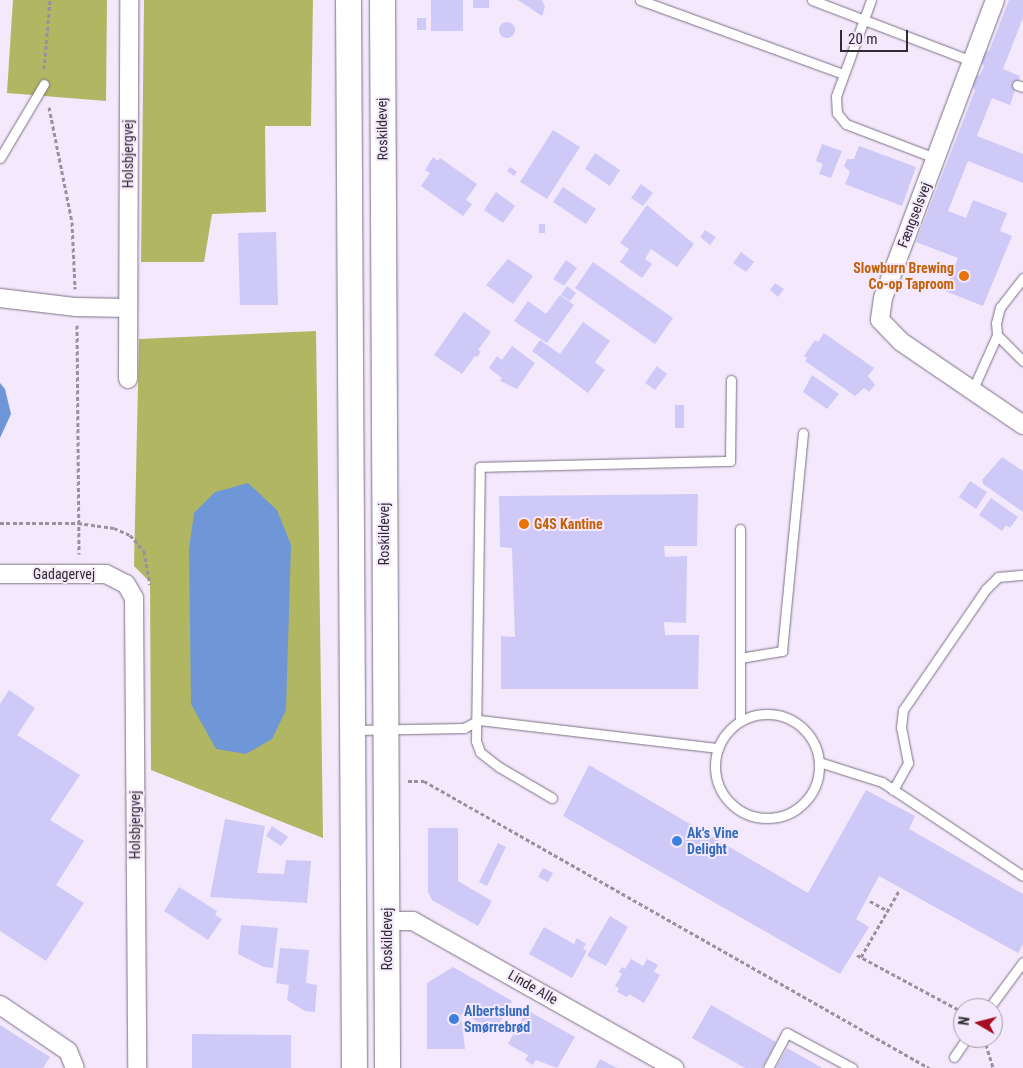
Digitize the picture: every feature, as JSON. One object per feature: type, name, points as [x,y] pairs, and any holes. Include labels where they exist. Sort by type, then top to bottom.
[{"type":"main road","points":[[348,0],[354,1068]]},
{"type":"main road","name":"Roskildevej","points":[[382,0],[387,1068]]},
{"type":"street","name":"Holsbjergvej","points":[[128,379],[129,0]]},
{"type":"street","name":"Fængselsvej","points":[[995,0],[974,67],[935,158],[883,298],[880,320],[900,341],[1023,426]]},
{"type":"street","points":[[0,298],[76,307],[128,308]]},
{"type":"street","name":"Gadagervej","points":[[0,574],[80,572],[106,574],[126,584]]},
{"type":"street","name":"Holsbjergvej","points":[[126,584],[134,598],[136,1068]]},
{"type":"street","name":"Linde Alle","points":[[387,921],[413,921],[674,1068]]},
{"type":"street","points":[[0,1005],[68,1051],[75,1068]]},
{"type":"lane","points":[[640,0],[843,74]]},
{"type":"lane","points":[[812,0],[863,19],[974,67]]},
{"type":"lane","points":[[871,0],[836,96],[837,113],[846,124],[935,158]]},
{"type":"lane","points":[[0,158],[44,84]]},
{"type":"lane","points":[[972,390],[997,335],[1000,308],[1023,278]]},
{"type":"lane","points":[[997,335],[1023,361]]},
{"type":"lane","points":[[552,798],[480,752],[476,741],[479,720],[480,467],[730,461],[731,380]]},
{"type":"lane","points":[[740,658],[782,651],[803,433]]},
{"type":"lane","points":[[740,529],[740,721]]},
{"type":"lane","points":[[893,790],[908,763],[901,728],[903,710],[986,589],[998,577],[1023,575]]},
{"type":"lane","points":[[774,714],[791,720],[804,730],[814,745],[819,762],[818,778],[811,794],[800,807],[785,815],[760,817],[736,808],[724,796],[717,781],[715,764],[718,748],[727,732],[740,721],[757,715],[774,714]]},
{"type":"lane","points":[[352,730],[464,728],[479,720],[718,748]]},
{"type":"lane","points":[[819,762],[882,782],[1023,876]]},
{"type":"lane","points":[[996,998],[1023,962]]},
{"type":"lane","points":[[768,1068],[787,1033],[852,1068]]},
{"type":"lane","points":[[954,1057],[960,1048]]},
{"type":"path","points":[[44,84],[50,0]]},
{"type":"path","points":[[0,523],[78,523],[80,572]]},
{"type":"path","points":[[386,781],[424,781],[929,1068]]},
{"type":"path","points":[[899,891],[859,956],[953,1007]]},
{"type":"path","points":[[870,901],[888,911]]},
{"type":"path","points":[[987,1048],[993,1068]]},
{"type":"green space","points":[[13,0],[107,0],[106,101],[7,93]]},
{"type":"green space","points":[[144,0],[313,0],[311,126],[265,126],[266,212],[212,214],[204,262],[141,262]]},
{"type":"green space","points":[[316,331],[323,838],[151,770],[150,582],[134,566],[139,339]]},
{"type":"water","points":[[0,383],[5,389],[11,414],[0,438]]},
{"type":"water","points":[[248,483],[277,510],[291,545],[286,710],[272,739],[246,754],[216,749],[191,704],[189,549],[194,513],[215,492]]},
{"type":"building","points":[[431,0],[463,0],[463,31],[431,31]]},
{"type":"building","points":[[473,0],[489,0],[489,8],[473,8]]},
{"type":"building","points":[[518,0],[542,0],[545,7],[542,16]]},
{"type":"building","points":[[1009,0],[1023,0],[1023,18],[1003,69],[1020,76],[1010,105],[992,98],[977,136],[1023,154],[1023,183],[968,161],[948,211],[966,218],[973,200],[1007,213],[1000,231],[1012,236],[983,306],[945,291],[958,258],[916,242],[975,90],[970,83],[972,77],[980,75],[984,66],[979,59],[981,53],[989,51]]},
{"type":"building","points":[[417,18],[426,18],[426,30],[417,30]]},
{"type":"building","points":[[507,22],[515,30],[507,38],[499,30]]},
{"type":"building","points":[[553,130],[580,147],[547,199],[520,182]]},
{"type":"building","points":[[822,144],[842,151],[831,178],[819,174],[823,164],[816,161]]},
{"type":"building","points":[[859,146],[916,167],[902,206],[845,184],[850,172],[844,166],[847,159],[854,159]]},
{"type":"building","points":[[595,153],[620,170],[610,186],[585,169]]},
{"type":"building","points":[[433,157],[438,161],[440,158],[477,184],[466,200],[472,204],[463,216],[421,186],[430,173],[425,170]]},
{"type":"building","points":[[510,167],[517,172],[514,176],[507,171]]},
{"type":"building","points":[[641,184],[653,193],[643,206],[631,198]]},
{"type":"building","points":[[563,187],[596,209],[586,224],[553,202]]},
{"type":"building","points":[[496,192],[515,206],[503,223],[484,210]]},
{"type":"building","points":[[647,205],[694,244],[677,267],[651,249],[645,259],[652,264],[642,278],[620,262],[629,249],[620,243]]},
{"type":"building","points":[[539,224],[545,224],[545,233],[539,233]]},
{"type":"building","points":[[705,230],[716,237],[710,245],[700,237]]},
{"type":"building","points":[[276,232],[278,305],[240,305],[238,233]]},
{"type":"building","points":[[741,252],[754,262],[746,272],[733,263]]},
{"type":"building","points":[[508,259],[533,276],[513,304],[486,285]]},
{"type":"building","points":[[566,260],[577,268],[564,286],[553,279]]},
{"type":"building","points":[[593,262],[673,318],[655,344],[575,288]]},
{"type":"building","points":[[775,283],[784,289],[778,297],[770,290]]},
{"type":"building","points":[[567,286],[576,293],[570,301],[561,295]]},
{"type":"building","points":[[560,295],[574,305],[547,343],[514,321],[528,301],[546,314]]},
{"type":"building","points":[[464,312],[491,332],[478,350],[481,352],[477,357],[475,356],[462,374],[434,355]]},
{"type":"building","points":[[583,322],[610,341],[595,362],[605,370],[588,393],[532,351],[540,340],[560,354]]},
{"type":"building","points":[[824,333],[874,368],[868,376],[875,385],[869,392],[864,388],[855,396],[805,361],[807,358],[804,356],[815,340],[818,342]]},
{"type":"building","points":[[512,346],[535,363],[517,389],[500,381],[502,378],[489,368],[497,356],[502,360]]},
{"type":"building","points":[[657,366],[667,374],[655,390],[645,383]]},
{"type":"building","points":[[812,375],[839,394],[827,409],[803,392]]},
{"type":"building","points":[[675,405],[684,405],[684,428],[675,428]]},
{"type":"building","points":[[1002,457],[1023,471],[1023,512],[983,484],[982,480]]},
{"type":"building","points":[[970,481],[987,492],[976,509],[959,497]]},
{"type":"building","points":[[698,494],[697,546],[664,546],[665,557],[687,556],[686,623],[664,622],[665,635],[699,635],[698,689],[501,689],[501,636],[515,637],[512,548],[500,547],[499,496]]},
{"type":"building","points":[[991,498],[1018,517],[1010,528],[1006,525],[1002,531],[979,515]]},
{"type":"building","points":[[9,690],[35,708],[17,735],[80,775],[50,820],[84,841],[56,885],[84,903],[46,961],[0,931],[0,704]]},
{"type":"building","points":[[589,765],[808,893],[866,790],[915,816],[909,829],[1023,894],[1023,944],[1018,953],[879,876],[856,919],[869,927],[840,974],[563,816]]},
{"type":"building","points":[[225,819],[265,826],[257,873],[284,874],[286,860],[311,861],[307,903],[210,897]]},
{"type":"building","points":[[272,826],[288,837],[281,846],[266,836]]},
{"type":"building","points":[[428,828],[458,828],[458,881],[492,901],[478,926],[432,900],[428,892]]},
{"type":"building","points":[[498,843],[506,847],[487,886],[479,882]]},
{"type":"building","points":[[543,868],[553,873],[548,882],[538,877]]},
{"type":"building","points":[[179,887],[217,911],[215,915],[222,919],[208,940],[164,911]]},
{"type":"building","points":[[610,916],[628,927],[606,966],[587,956]]},
{"type":"building","points":[[241,925],[278,928],[273,968],[264,967],[238,954]]},
{"type":"building","points":[[544,927],[574,944],[577,938],[586,944],[583,949],[587,951],[572,978],[529,954]]},
{"type":"building","points":[[280,948],[309,950],[306,983],[317,985],[315,1012],[305,1011],[287,1000],[289,985],[276,983]]},
{"type":"building","points":[[631,959],[643,966],[647,959],[658,965],[654,972],[660,975],[644,1003],[629,994],[627,997],[617,992],[619,988],[615,986],[622,974],[619,972],[622,967],[625,969]]},
{"type":"building","points":[[453,967],[512,1001],[494,1033],[464,1013],[461,1015],[465,1049],[427,1049],[427,983]]},
{"type":"building","points":[[711,1005],[776,1042],[762,1068],[745,1068],[692,1038]]},
{"type":"building","points":[[527,1010],[575,1037],[557,1068],[536,1060],[533,1065],[525,1060],[528,1055],[508,1044]]},
{"type":"building","points":[[0,1025],[50,1057],[43,1068],[0,1068]]},
{"type":"building","points":[[192,1034],[291,1035],[291,1068],[192,1068]]},
{"type":"building","points":[[787,1048],[822,1068],[776,1068]]},
{"type":"building","points":[[600,1059],[617,1068],[595,1068]]},
{"type":"place","name":"Slowburn Brewing Co-op Taproom","points":[[964,276]]},
{"type":"place","name":"G4S Kantine","points":[[524,524]]},
{"type":"place","name":"Ak's Vine Delight","points":[[677,841]]},
{"type":"place","name":"Albertslund Smørrebrød","points":[[454,1019]]}]
